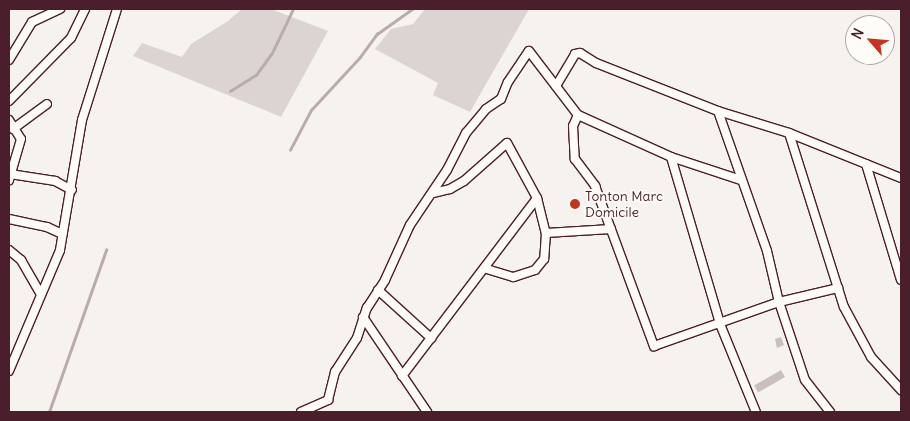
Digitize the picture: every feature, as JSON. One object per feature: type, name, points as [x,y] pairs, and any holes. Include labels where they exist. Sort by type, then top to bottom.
[{"type":"street","points":[[9,60],[32,22],[60,9]]},
{"type":"street","points":[[9,100],[66,44],[77,29],[86,9],[82,9]]},
{"type":"street","points":[[9,371],[35,315],[41,294],[60,250],[72,190],[82,120],[117,9]]},
{"type":"street","points":[[327,412],[324,404],[335,372],[357,338],[363,317],[410,225],[432,193],[466,134],[486,109],[501,99],[508,82],[530,51],[578,114],[671,157],[741,180]]},
{"type":"street","points":[[556,86],[577,52],[718,111],[789,133],[901,178]]},
{"type":"street","points":[[13,129],[47,104]]},
{"type":"street","points":[[718,111],[766,251],[779,302],[805,380],[830,412]]},
{"type":"street","points":[[578,114],[573,126],[575,159],[595,186],[654,346],[779,302],[838,288]]},
{"type":"street","points":[[9,120],[21,139],[9,177],[54,181],[72,190]]},
{"type":"street","points":[[789,133],[844,307],[871,357],[901,390]]},
{"type":"street","points":[[432,193],[450,189],[464,181],[507,143],[537,198],[546,234],[544,258],[535,270],[513,277],[484,268]]},
{"type":"street","points":[[671,157],[720,324],[756,412]]},
{"type":"street","points":[[866,164],[901,280]]},
{"type":"street","points":[[402,376],[537,198]]},
{"type":"street","points":[[9,219],[47,227],[62,234]]},
{"type":"street","points":[[546,234],[611,229]]},
{"type":"street","points":[[890,245],[901,249]]},
{"type":"street","points":[[9,250],[21,260],[41,294]]},
{"type":"street","points":[[378,290],[432,338]]},
{"type":"street","points":[[363,317],[427,412]]},
{"type":"street","points":[[300,412],[324,404]]},
{"type":"shaded area","points":[[242,9],[271,9],[328,31],[281,117],[133,56],[142,43],[182,57],[191,44],[228,21]]},
{"type":"shaded area","points":[[425,9],[529,9],[470,112],[433,95],[438,83],[375,49],[391,29],[413,24]]},
{"type":"building","points":[[781,337],[784,345],[777,348],[775,339]]},
{"type":"building","points":[[781,370],[785,377],[758,392],[754,386]]},
{"type":"waterway","points":[[230,91],[256,75],[272,53],[293,9]]},
{"type":"waterway","points":[[290,150],[311,110],[360,57],[377,34],[412,9]]},
{"type":"waterway","points":[[49,412],[106,250]]},
{"type":"place","name":"Tonton Marc Domicile","points":[[575,204]]}]
